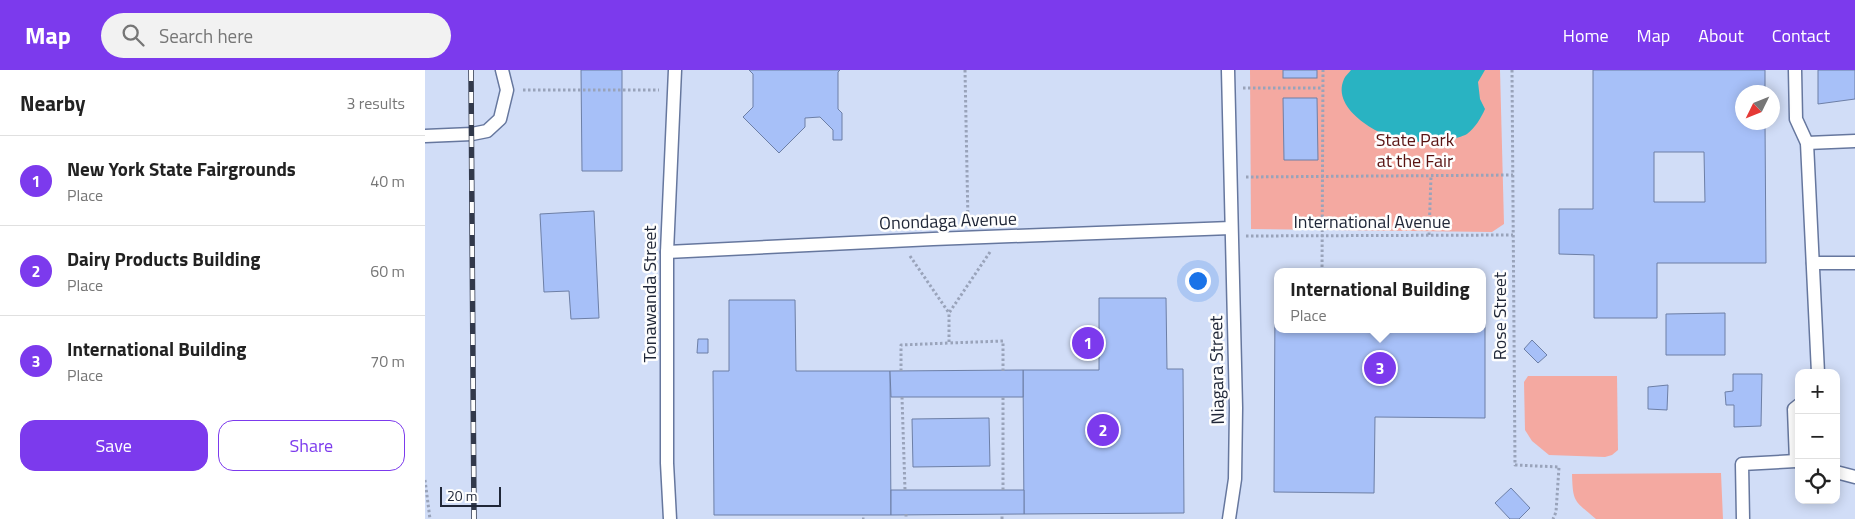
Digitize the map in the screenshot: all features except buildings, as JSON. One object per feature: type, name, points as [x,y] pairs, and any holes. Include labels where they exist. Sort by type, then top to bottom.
[{"type":"lane","points":[[425,136],[472,134],[487,131],[499,119],[507,90],[501,70]]},
{"type":"lane","name":"Tonawanda Street","points":[[670,519],[667,463],[667,252],[675,70]]},
{"type":"lane","name":"Niagara Street","points":[[1228,70],[1236,408],[1235,479],[1229,519]]},
{"type":"lane","points":[[1795,70],[1796,119],[1807,143],[1818,369]]},
{"type":"lane","points":[[1807,143],[1855,142]]},
{"type":"lane","name":"Onondaga Avenue","points":[[667,252],[1000,236],[1231,232]]},
{"type":"lane","points":[[1813,263],[1855,263]]},
{"type":"lane","points":[[1795,408],[1797,459]]},
{"type":"lane","points":[[1743,519],[1742,464],[1795,461]]},
{"type":"lane","points":[[1840,473],[1855,477]]},
{"type":"path","points":[[965,70],[968,238]]},
{"type":"path","points":[[1322,268],[1323,70]]},
{"type":"path","name":"Rose Street","points":[[1512,70],[1515,466],[1559,467],[1556,512],[1553,519]]},
{"type":"path","points":[[1229,88],[1323,88]]},
{"type":"path","points":[[507,90],[674,90]]},
{"type":"path","points":[[1230,178],[1513,175]]},
{"type":"path","points":[[1429,235],[1431,176]]},
{"type":"path","name":"International Avenue","points":[[1231,232],[1322,236],[1513,235]]},
{"type":"path","points":[[949,343],[949,313],[1000,236]]},
{"type":"path","points":[[899,240],[949,313]]},
{"type":"path","points":[[901,371],[901,345],[1003,341],[1003,370]]},
{"type":"path","points":[[1003,396],[1003,490]]},
{"type":"path","points":[[902,397],[905,490]]},
{"type":"path","points":[[425,480],[430,519]]},
{"type":"path","points":[[1002,514],[1002,519]]},
{"type":"green space","name":"State Park at the Fair","points":[[1250,70],[1500,70],[1504,224],[1492,232],[1251,229]]},
{"type":"green space","points":[[1528,376],[1617,376],[1618,450],[1612,455],[1605,457],[1549,455],[1532,441],[1525,430],[1524,382]]},
{"type":"green space","points":[[1721,473],[1723,519],[1596,519],[1579,504],[1573,491],[1572,474]]},
{"type":"water","points":[[1351,70],[1485,70],[1478,82],[1480,99],[1485,109],[1473,129],[1462,136],[1428,142],[1396,139],[1372,128],[1361,120],[1344,101],[1342,90],[1344,79]]},
{"type":"railway","points":[[471,70],[474,519]]},
{"type":"place","name":"New York State Fairgrounds","points":[[1088,343]]},
{"type":"place","name":"International Building","points":[[1380,368]]},
{"type":"place","name":"Dairy Products Building","points":[[1103,430]]}]
